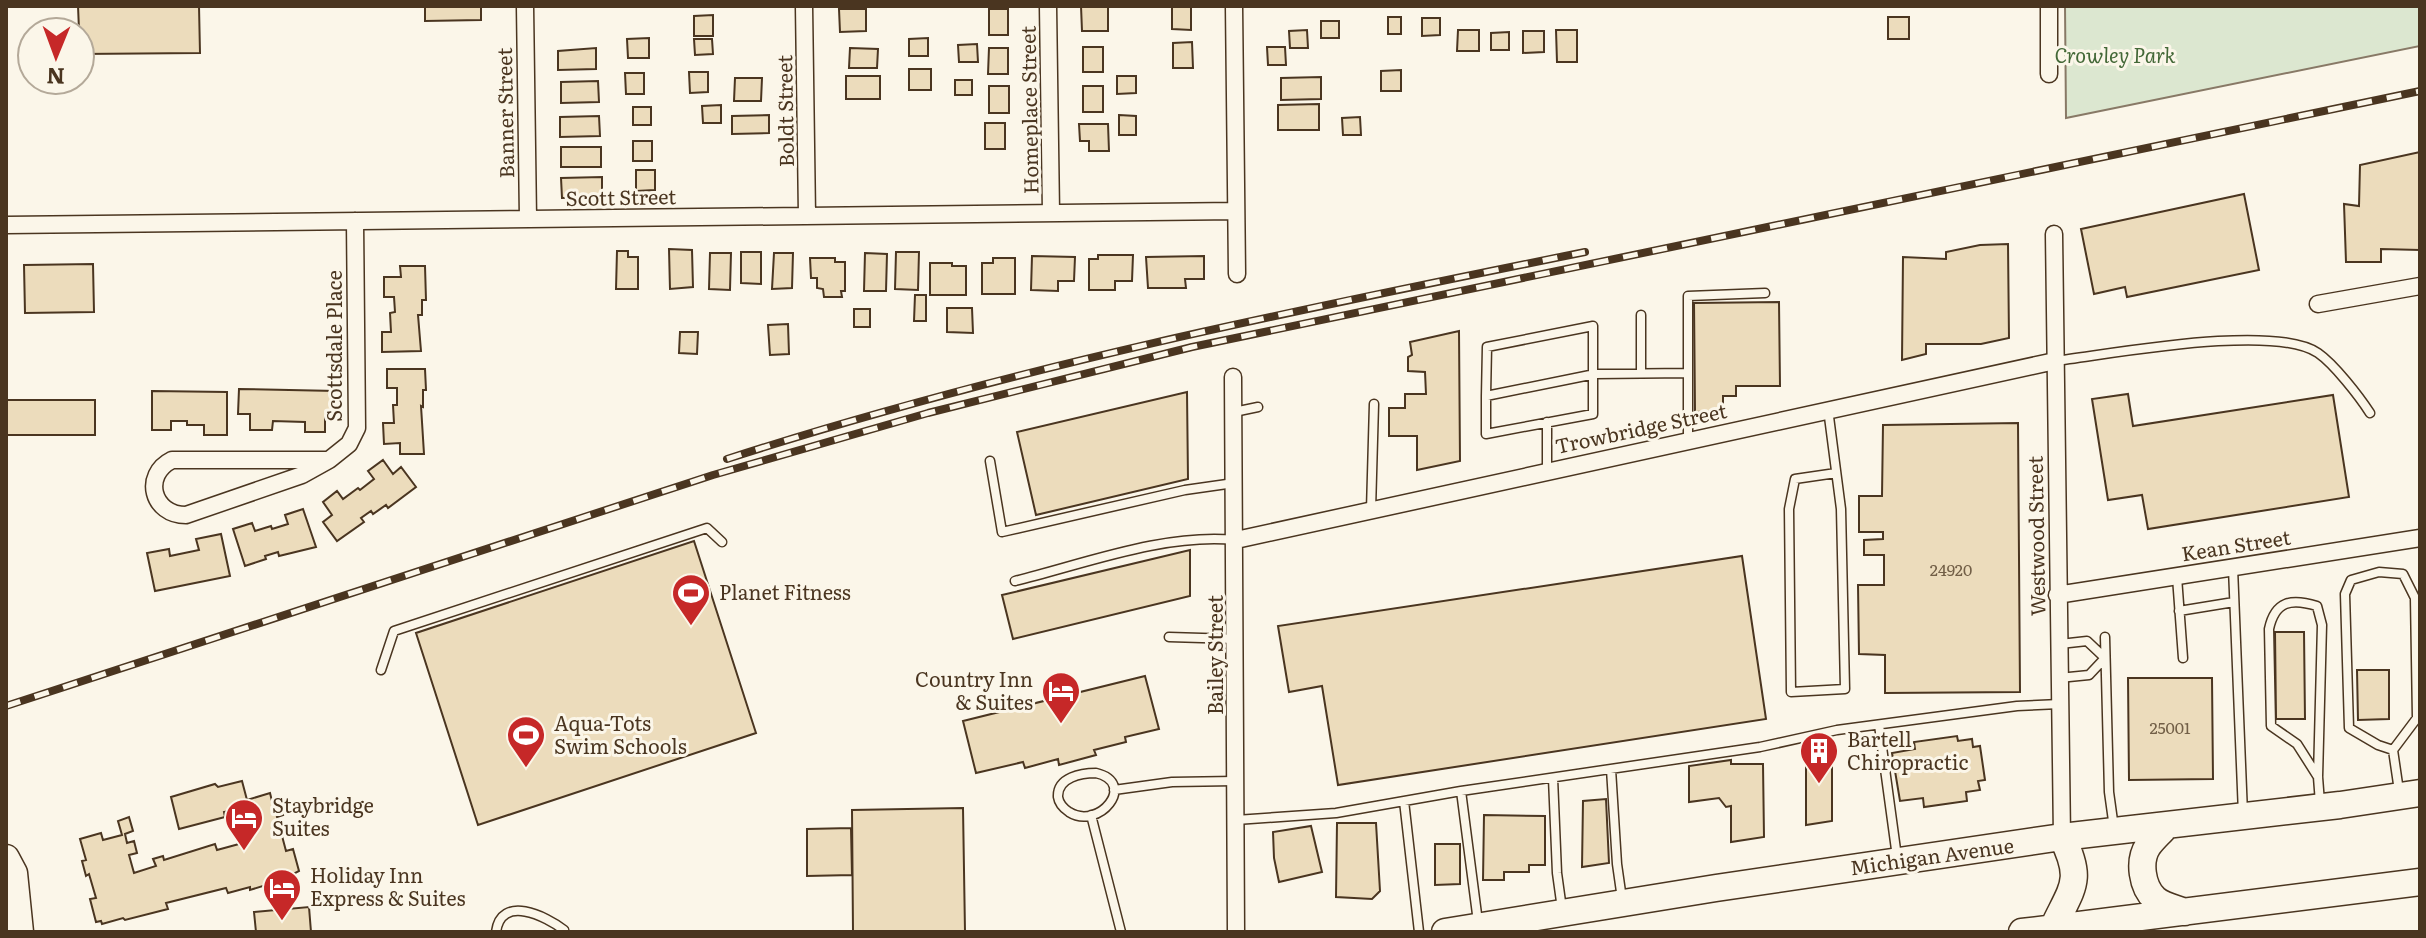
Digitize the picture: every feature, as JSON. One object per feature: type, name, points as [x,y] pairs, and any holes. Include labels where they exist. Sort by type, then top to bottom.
[{"type":"main road","name":"Michigan Avenue","points":[[1445,932],[1556,922],[1622,903],[2062,837],[2321,808],[2410,794]]},
{"type":"main road","points":[[2166,826],[2149,845],[2142,871],[2154,898],[2187,912]]},
{"type":"main road","points":[[2053,928],[2075,877],[2074,862],[2062,837]]},
{"type":"main road","points":[[6,858],[14,873],[14,908]]},
{"type":"main road","points":[[2022,932],[2155,920],[2187,912],[2420,882]]},
{"type":"street","name":"Banner Street","points":[[525,6],[528,219]]},
{"type":"street","name":"Boldt Street","points":[[804,6],[807,216]]},
{"type":"street","name":"Homeplace Street","points":[[1048,6],[1051,213]]},
{"type":"street","points":[[1234,6],[1237,274]]},
{"type":"street","points":[[2049,6],[2049,74]]},
{"type":"street","name":"Scott Street","points":[[6,225],[1236,211]]},
{"type":"street","name":"Scottsdale Place","points":[[329,460],[172,460],[157,473],[154,492],[163,508],[171,513],[186,515],[302,475],[329,460],[349,444],[357,428],[355,221]]},
{"type":"street","name":"Westwood Street","points":[[2054,234],[2062,837]]},
{"type":"street","points":[[2318,304],[2420,286]]},
{"type":"street","name":"Trowbridge Street","points":[[1236,540],[2055,361]]},
{"type":"street","name":"Bailey Street","points":[[1233,377],[1236,932]]},
{"type":"street","name":"Kean Street","points":[[2057,595],[2420,538]]},
{"type":"lane","points":[[1688,440],[1688,296],[1765,293]]},
{"type":"lane","points":[[1641,315],[1641,373]]},
{"type":"lane","points":[[1593,326],[1595,374],[1593,414],[1486,434],[1487,347],[1593,326]]},
{"type":"lane","points":[[2055,361],[2223,341],[2260,339],[2293,343],[2318,353],[2360,397],[2370,413]]},
{"type":"lane","points":[[1486,396],[1595,374],[1688,373]]},
{"type":"lane","points":[[1371,510],[1374,404]]},
{"type":"lane","points":[[1234,412],[1258,407]]},
{"type":"lane","points":[[1827,409],[1836,473],[1841,509],[1845,689],[1791,692],[1789,509],[1795,479],[1836,473]]},
{"type":"lane","points":[[1547,422],[1547,471]]},
{"type":"lane","points":[[990,461],[1002,532],[1185,490],[1235,483]]},
{"type":"lane","points":[[381,670],[394,631],[707,528],[722,542]]},
{"type":"lane","points":[[1015,581],[1172,541],[1205,537],[1236,540]]},
{"type":"lane","points":[[2233,567],[2243,817]]},
{"type":"lane","points":[[2379,572],[2403,574],[2415,598],[2417,718],[2393,750],[2349,728],[2347,708],[2345,594],[2351,580],[2379,572]]},
{"type":"lane","points":[[2176,576],[2183,658]]},
{"type":"lane","points":[[2318,777],[2297,744],[2271,726],[2269,629],[2272,615],[2283,605],[2300,601],[2317,606],[2322,625],[2318,777],[2321,808]]},
{"type":"lane","points":[[2179,611],[2234,602]]},
{"type":"lane","points":[[1169,637],[1236,639]]},
{"type":"lane","points":[[2105,637],[2109,792],[2114,833]]},
{"type":"lane","points":[[2058,644],[2087,641],[2105,658]]},
{"type":"lane","points":[[2059,678],[2089,675],[2105,658]]},
{"type":"lane","points":[[1236,820],[1336,813],[1461,791],[1760,747],[1837,730],[2017,706],[2060,704]]},
{"type":"lane","points":[[1879,725],[1898,862]]},
{"type":"lane","points":[[2393,750],[2410,794]]},
{"type":"lane","points":[[1611,769],[1622,903]]},
{"type":"lane","points":[[1096,773],[1109,779],[1114,790],[1106,809],[1091,815],[1073,814],[1065,809],[1058,797],[1064,783],[1079,774],[1096,773]]},
{"type":"lane","points":[[1553,778],[1556,922]]},
{"type":"lane","points":[[1114,790],[1172,782],[1236,781]]},
{"type":"lane","points":[[1461,791],[1478,927]]},
{"type":"lane","points":[[1404,801],[1419,932]]},
{"type":"lane","points":[[1091,815],[1121,932]]},
{"type":"lane","points":[[496,932],[497,924],[505,914],[514,910],[549,919],[564,930]]},
{"type":"green space","name":"Crowley Park","points":[[2065,6],[2420,6],[2420,46],[2066,118]]},
{"type":"building","points":[[78,6],[199,6],[200,53],[96,54],[96,16],[78,16]]},
{"type":"building","points":[[425,6],[481,6],[481,20],[425,21]]},
{"type":"building","points":[[1081,6],[1108,6],[1108,31],[1082,31]]},
{"type":"building","points":[[1172,6],[1191,6],[1191,30],[1172,29]]},
{"type":"building","points":[[839,9],[866,9],[866,31],[840,32]]},
{"type":"building","points":[[989,9],[1008,9],[1008,35],[989,35]]},
{"type":"building","points":[[713,15],[713,36],[694,36],[694,16]]},
{"type":"building","points":[[1388,17],[1401,17],[1401,34],[1388,34]]},
{"type":"building","points":[[1888,17],[1909,17],[1909,39],[1888,39]]},
{"type":"building","points":[[1422,18],[1440,18],[1440,35],[1422,36]]},
{"type":"building","points":[[1321,21],[1339,21],[1339,38],[1321,38]]},
{"type":"building","points":[[1307,30],[1308,48],[1290,48],[1289,31]]},
{"type":"building","points":[[1458,30],[1479,30],[1479,51],[1457,51]]},
{"type":"building","points":[[1556,30],[1577,30],[1577,62],[1557,62]]},
{"type":"building","points":[[1523,31],[1544,31],[1544,52],[1523,53]]},
{"type":"building","points":[[1509,32],[1509,50],[1491,50],[1491,33]]},
{"type":"building","points":[[649,38],[649,58],[628,58],[627,39]]},
{"type":"building","points":[[928,38],[928,56],[909,56],[909,39]]},
{"type":"building","points":[[694,39],[712,39],[713,54],[695,55]]},
{"type":"building","points":[[1192,42],[1193,68],[1173,68],[1173,43]]},
{"type":"building","points":[[977,44],[978,62],[959,62],[958,45]]},
{"type":"building","points":[[1083,47],[1103,47],[1103,72],[1083,72]]},
{"type":"building","points":[[1267,47],[1285,47],[1286,65],[1268,65]]},
{"type":"building","points":[[596,48],[596,69],[558,70],[558,51]]},
{"type":"building","points":[[850,48],[878,49],[877,68],[849,68]]},
{"type":"building","points":[[989,48],[1008,48],[1008,74],[988,74]]},
{"type":"building","points":[[909,69],[931,69],[931,90],[909,90]]},
{"type":"building","points":[[1401,70],[1401,91],[1381,91],[1381,71]]},
{"type":"building","points":[[689,72],[708,72],[708,92],[690,93]]},
{"type":"building","points":[[625,73],[644,73],[644,94],[626,94]]},
{"type":"building","points":[[846,76],[880,76],[880,99],[846,99]]},
{"type":"building","points":[[1117,76],[1136,76],[1136,93],[1117,94]]},
{"type":"building","points":[[1321,77],[1321,99],[1281,100],[1281,78]]},
{"type":"building","points":[[735,78],[762,78],[761,101],[734,101]]},
{"type":"building","points":[[955,80],[972,80],[972,95],[955,95]]},
{"type":"building","points":[[598,81],[599,102],[561,103],[561,82]]},
{"type":"building","points":[[989,86],[1009,86],[1009,113],[989,113]]},
{"type":"building","points":[[1083,86],[1103,86],[1103,112],[1083,112]]},
{"type":"building","points":[[1319,104],[1319,130],[1278,130],[1278,105]]},
{"type":"building","points":[[721,105],[721,123],[703,123],[702,106]]},
{"type":"building","points":[[633,107],[651,107],[651,125],[633,125]]},
{"type":"building","points":[[769,115],[769,133],[732,134],[732,116]]},
{"type":"building","points":[[1119,115],[1136,116],[1136,135],[1119,135]]},
{"type":"building","points":[[599,116],[600,136],[560,137],[560,117]]},
{"type":"building","points":[[1360,117],[1361,135],[1343,135],[1342,118]]},
{"type":"building","points":[[985,123],[1005,123],[1005,149],[985,149]]},
{"type":"building","points":[[1079,124],[1108,124],[1109,151],[1089,151],[1089,141],[1080,141]]},
{"type":"building","points":[[633,141],[652,141],[652,161],[633,161]]},
{"type":"building","points":[[561,147],[601,147],[601,167],[561,167]]},
{"type":"building","points":[[2420,152],[2420,250],[2381,249],[2381,262],[2346,262],[2344,204],[2359,206],[2360,165]]},
{"type":"building","points":[[636,170],[655,170],[655,190],[636,191]]},
{"type":"building","points":[[602,177],[602,197],[562,198],[561,178]]},
{"type":"building","points":[[2244,194],[2259,270],[2127,297],[2125,287],[2094,294],[2081,229]]},
{"type":"building","points":[[2008,244],[2009,338],[1981,344],[1926,344],[1926,354],[1902,360],[1903,257],[1946,259],[1946,252],[1980,245]]},
{"type":"building","points":[[669,249],[692,250],[693,287],[670,289]]},
{"type":"building","points":[[617,251],[628,251],[628,257],[638,257],[638,289],[616,289]]},
{"type":"building","points":[[741,252],[761,252],[761,284],[741,283]]},
{"type":"building","points":[[896,252],[919,252],[918,290],[895,289]]},
{"type":"building","points":[[710,253],[731,253],[730,290],[709,289]]},
{"type":"building","points":[[774,253],[793,253],[792,288],[772,289]]},
{"type":"building","points":[[865,253],[887,254],[886,291],[864,291]]},
{"type":"building","points":[[1098,255],[1133,255],[1132,281],[1115,281],[1115,290],[1089,290],[1089,259],[1098,259]]},
{"type":"building","points":[[1032,256],[1075,257],[1074,281],[1058,281],[1058,291],[1031,290]]},
{"type":"building","points":[[1204,256],[1204,279],[1185,279],[1186,288],[1148,288],[1146,257]]},
{"type":"building","points":[[810,258],[835,258],[835,262],[845,262],[845,291],[841,291],[842,297],[824,297],[823,289],[817,288],[817,278],[811,278]]},
{"type":"building","points":[[993,258],[1015,258],[1015,294],[982,294],[982,263],[993,263]]},
{"type":"building","points":[[930,263],[966,266],[966,295],[930,295]]},
{"type":"building","points":[[93,264],[94,312],[25,313],[24,265]]},
{"type":"building","points":[[400,266],[425,266],[426,300],[422,300],[422,315],[418,315],[421,351],[382,352],[382,332],[391,332],[390,313],[395,312],[394,297],[384,297],[384,277],[401,277]]},
{"type":"building","points":[[915,295],[926,295],[926,321],[914,321]]},
{"type":"building","points":[[1779,302],[1780,386],[1736,386],[1736,396],[1723,396],[1723,411],[1695,412],[1694,303]]},
{"type":"building","points":[[947,308],[972,308],[973,333],[947,332]]},
{"type":"building","points":[[854,309],[870,309],[870,327],[854,327]]},
{"type":"building","points":[[788,324],[789,354],[770,355],[768,325]]},
{"type":"building","points":[[1459,331],[1460,461],[1417,470],[1417,436],[1389,436],[1389,408],[1405,408],[1405,394],[1426,394],[1425,372],[1408,371],[1408,357],[1412,355],[1410,342]]},
{"type":"building","points":[[680,332],[698,332],[697,354],[679,353]]},
{"type":"building","points":[[387,369],[425,369],[426,390],[423,390],[421,406],[424,454],[400,454],[400,443],[384,444],[383,423],[394,423],[393,405],[397,405],[397,388],[387,388]]},
{"type":"building","points":[[239,389],[336,391],[336,417],[325,417],[325,432],[305,432],[305,422],[273,421],[272,430],[250,430],[250,414],[238,414]]},
{"type":"building","points":[[152,391],[227,392],[227,435],[204,435],[204,425],[187,425],[187,421],[171,421],[171,430],[152,430]]},
{"type":"building","points":[[1187,392],[1188,479],[1036,515],[1017,432]]},
{"type":"building","points":[[2128,394],[2133,426],[2333,395],[2349,497],[2148,529],[2142,495],[2108,500],[2092,399]]},
{"type":"building","points":[[6,400],[95,400],[95,435],[6,435]]},
{"type":"building","points":[[2018,423],[2020,692],[1885,693],[1885,655],[1859,654],[1858,585],[1884,585],[1884,555],[1864,555],[1864,540],[1883,539],[1883,532],[1859,532],[1859,496],[1882,496],[1883,425]]},
{"type":"building","points":[[383,460],[393,474],[401,467],[416,487],[388,508],[386,505],[373,514],[371,511],[361,518],[364,522],[337,541],[323,522],[332,515],[323,502],[337,491],[343,499],[358,488],[360,490],[374,479],[368,471]]},
{"type":"building","points":[[303,509],[316,547],[279,556],[278,552],[245,566],[233,529],[252,523],[255,531],[271,526],[272,529],[288,524],[285,515]]},
{"type":"building","points":[[221,534],[230,576],[155,591],[147,553],[169,549],[170,556],[199,550],[196,539]]},
{"type":"building","points":[[694,541],[756,733],[478,825],[416,633]]},
{"type":"building","points":[[1190,550],[1190,596],[1013,639],[1002,595]]},
{"type":"building","points":[[1742,556],[1766,719],[1338,785],[1322,686],[1289,692],[1278,626]]},
{"type":"building","points":[[2275,632],[2304,632],[2305,719],[2276,719]]},
{"type":"building","points":[[2357,670],[2389,670],[2389,719],[2358,720]]},
{"type":"building","name":"Country Inn & Suites","points":[[1145,676],[1159,729],[1125,737],[1126,742],[1094,750],[1096,755],[1059,765],[1058,759],[1025,768],[1023,762],[976,773],[963,721]]},
{"type":"building","points":[[2128,678],[2212,678],[2213,779],[2129,780]]},
{"type":"building","points":[[1957,736],[1958,741],[1972,739],[1973,747],[1980,746],[1985,780],[1978,781],[1980,790],[1966,792],[1967,801],[1924,807],[1923,798],[1900,801],[1892,753],[1915,749],[1914,742]]},
{"type":"building","name":"Bartell Chiropractic","points":[[1806,749],[1832,749],[1832,821],[1806,825]]},
{"type":"building","points":[[1731,760],[1731,764],[1763,764],[1764,837],[1731,842],[1731,806],[1726,807],[1719,798],[1689,802],[1689,766]]},
{"type":"building","name":"Staybridge Suites","points":[[242,781],[247,800],[270,793],[273,805],[279,803],[283,815],[277,817],[286,851],[293,849],[299,871],[295,876],[250,890],[250,887],[228,893],[226,888],[166,903],[168,909],[125,920],[102,924],[101,921],[96,922],[90,899],[96,898],[89,874],[86,876],[82,861],[86,860],[80,839],[101,833],[103,840],[122,835],[118,821],[129,817],[133,831],[125,834],[127,843],[134,841],[137,853],[129,855],[134,873],[156,866],[153,859],[163,856],[164,860],[215,844],[217,850],[239,844],[235,828],[230,829],[226,818],[231,817],[229,811],[224,812],[225,817],[179,829],[171,797],[215,784],[218,787]]},
{"type":"building","points":[[1606,799],[1609,863],[1582,867],[1583,801]]},
{"type":"building","points":[[963,808],[965,932],[853,932],[852,810]]},
{"type":"building","points":[[1484,815],[1545,816],[1545,865],[1529,865],[1529,872],[1504,872],[1504,880],[1483,880]]},
{"type":"building","points":[[1337,823],[1376,823],[1380,891],[1372,899],[1336,897]]},
{"type":"building","points":[[1311,826],[1322,872],[1279,882],[1273,832]]},
{"type":"building","points":[[851,828],[852,875],[807,876],[807,829]]},
{"type":"building","points":[[1435,844],[1460,844],[1460,884],[1435,885]]},
{"type":"building","name":"Holiday Inn Express & Suites","points":[[309,907],[311,932],[256,932],[254,912]]},
{"type":"railway","points":[[6,706],[713,475],[928,413],[1192,347],[2420,91]]},
{"type":"railway","points":[[727,459],[939,396],[1153,343],[1585,252]]},
{"type":"place","name":"Planet Fitness","points":[[691,627]]},
{"type":"place","name":"Country Inn & Suites","points":[[1061,725]]},
{"type":"place","name":"Aqua-Tots Swim Schools","points":[[526,769]]},
{"type":"place","name":"Bartell Chiropractic","points":[[1819,785]]},
{"type":"place","name":"Staybridge Suites","points":[[244,852]]},
{"type":"place","name":"Holiday Inn Express & Suites","points":[[282,922]]}]
